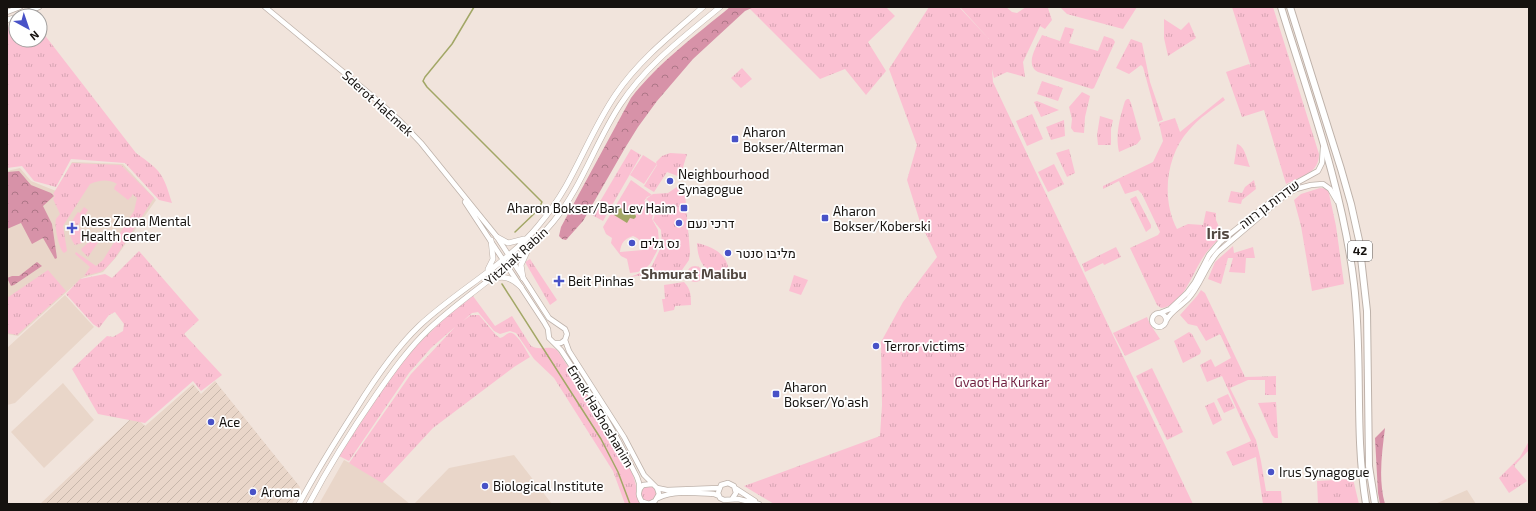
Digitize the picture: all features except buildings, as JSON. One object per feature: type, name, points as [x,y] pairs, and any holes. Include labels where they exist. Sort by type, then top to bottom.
[{"type":"highway","name":"42","points":[[1281,7],[1342,212],[1350,256],[1357,314],[1360,453],[1366,504]]},
{"type":"highway","name":"42","points":[[1290,7],[1341,169],[1359,240],[1367,311],[1369,466],[1375,504]]},
{"type":"main road","name":"Yitzhak Rabin","points":[[299,504],[348,422],[397,350],[418,327],[435,312],[509,255],[545,218],[559,198],[600,121],[623,85],[650,53],[703,7]]},
{"type":"main road","name":"Yitzhak Rabin","points":[[309,504],[345,440],[403,356],[438,321],[513,262],[561,212],[583,175],[618,107],[635,85],[664,55],[720,7]]},
{"type":"main road","points":[[497,237],[508,243],[517,242],[527,238]]},
{"type":"main road","points":[[485,273],[493,259],[491,240]]},
{"type":"main road","points":[[523,278],[521,265],[530,246]]},
{"type":"main road","points":[[488,282],[498,277],[503,277],[513,280],[521,287]]},
{"type":"street","points":[[7,12],[20,7]]},
{"type":"street","name":"Sderot HaEmek","points":[[265,7],[396,117],[421,143],[459,192],[497,237],[513,262]]},
{"type":"street","name":"Sderot HaEmek","points":[[269,7],[287,24]]},
{"type":"street","name":"שדרות גן רווה","points":[[1160,313],[1170,309],[1187,293],[1195,282],[1209,255],[1220,242],[1289,187],[1318,171],[1322,163],[1323,146]]},
{"type":"street","name":"שדרות גן רווה","points":[[1166,321],[1169,316],[1196,290],[1211,261],[1218,252],[1288,194],[1306,186],[1322,184],[1331,190],[1342,212]]},
{"type":"street","name":"Sderot HaEmek","points":[[459,192],[504,259]]},
{"type":"street","points":[[504,259],[544,322],[549,338],[555,343],[560,343],[565,340],[566,331],[549,318],[513,262]]},
{"type":"street","points":[[1160,313],[1166,317],[1166,321],[1164,325],[1159,327],[1153,324],[1152,319],[1154,315],[1160,313]]},
{"type":"street","points":[[548,332],[552,327],[558,325]]},
{"type":"street","name":"Emek HaShoshanim","points":[[565,340],[569,351],[617,425],[644,475],[652,484]]},
{"type":"street","name":"Emek HaShoshanim","points":[[555,343],[618,440],[637,477],[639,483],[639,493]]},
{"type":"street","points":[[728,483],[760,504],[732,499],[726,501],[714,494],[681,494],[668,495],[649,504],[643,503],[640,499],[639,493],[643,485],[652,484],[657,488],[667,490],[719,488],[728,483]]},
{"type":"street","points":[[656,501],[659,491],[657,488]]},
{"type":"street","points":[[719,488],[719,496]]},
{"type":"street","points":[[732,499],[736,496],[736,488]]},
{"type":"shaded area","name":"Ness Ziona Mental Health center","points":[[72,162],[123,164],[156,200],[117,256],[103,272],[82,278],[18,336],[7,334],[7,171],[20,168],[31,181],[56,191]]},
{"type":"shaded area","points":[[619,207],[629,213],[632,211],[635,212],[636,217],[634,219],[630,218],[627,223],[614,215]]},
{"type":"shaded area","points":[[65,295],[94,327],[15,403],[7,405],[7,348]]},
{"type":"shaded area","points":[[215,381],[300,487],[292,504],[40,504],[134,416],[145,426],[193,384],[201,394]]},
{"type":"shaded area","points":[[63,383],[94,420],[44,468],[11,432]]},
{"type":"shaded area","name":"Biological Institute","points":[[514,455],[552,504],[414,504],[449,468]]},
{"type":"shaded area","points":[[344,460],[378,478],[410,504],[319,504]]},
{"type":"shaded area","points":[[1467,490],[1476,504],[1435,504]]},
{"type":"green space","points":[[730,7],[754,7],[745,11],[693,59],[657,101],[625,148],[583,221],[566,240],[562,239],[559,236],[561,227],[631,98],[665,61]]},
{"type":"green space","points":[[748,7],[886,7],[895,16],[868,42],[886,71],[866,95],[845,69],[820,79]]},
{"type":"green space","name":"Gvaot Ha'Kurkar","points":[[929,7],[959,7],[989,39],[960,7],[1006,7],[1012,12],[1017,13],[1026,7],[1048,8],[1052,20],[1045,29],[1040,26],[1023,62],[1025,77],[1007,72],[994,78],[992,69],[993,82],[1193,504],[774,504],[744,486],[880,436],[882,405],[881,342],[903,302],[937,257],[920,222],[907,180],[917,145],[889,69]]},
{"type":"green space","points":[[1060,7],[1137,7],[1123,29],[1067,14]]},
{"type":"green space","points":[[1232,7],[1273,7],[1319,154],[1318,161],[1313,170],[1308,174],[1286,184],[1264,110],[1242,117],[1226,72],[1249,64],[1251,67]]},
{"type":"green space","points":[[1164,19],[1181,30],[1189,22],[1196,38],[1168,56],[1164,38]]},
{"type":"green space","points":[[1065,27],[1074,29],[1069,43],[1098,51],[1104,36],[1113,39],[1115,42],[1094,88],[1092,89],[1038,72],[1034,69],[1032,64],[1033,55],[1042,35],[1060,41]]},
{"type":"green space","points":[[7,28],[8,48],[48,48],[48,39],[136,153],[151,164],[160,174],[166,185],[172,203],[159,200],[125,163],[71,159],[56,187],[34,181],[22,166],[7,168]]},
{"type":"green space","points":[[1131,39],[1142,43],[1150,82],[1163,120],[1158,122],[1143,67],[1141,65],[1129,74],[1116,68]]},
{"type":"green space","points":[[742,68],[752,79],[741,88],[731,78]]},
{"type":"green space","points":[[1042,81],[1063,88],[1058,101],[1037,94]]},
{"type":"green space","points":[[1082,92],[1090,96],[1085,117],[1084,133],[1074,132],[1071,128],[1072,119],[1069,107]]},
{"type":"green space","points":[[1223,97],[1225,100],[1197,122],[1181,140],[1175,152],[1168,178],[1169,204],[1177,229],[1188,224],[1203,225],[1206,211],[1216,213],[1216,220],[1222,234],[1208,250],[1181,295],[1169,306],[1161,308],[1157,305],[1130,248],[1158,235],[1160,232],[1142,194],[1138,190],[1125,194],[1119,181],[1103,189],[1103,186],[1153,162],[1163,141],[1159,123],[1175,118],[1180,132]]},
{"type":"green space","points":[[1127,99],[1129,99],[1131,103],[1141,139],[1137,144],[1119,152],[1119,126],[1121,113]]},
{"type":"green space","points":[[1037,101],[1059,110],[1041,117],[1034,102]]},
{"type":"green space","points":[[1032,114],[1043,139],[1027,146],[1016,121]]},
{"type":"green space","points":[[1100,116],[1113,120],[1111,129],[1111,145],[1098,145],[1097,135]]},
{"type":"green space","points":[[1064,120],[1065,136],[1051,140],[1046,127]]},
{"type":"green space","points":[[1237,144],[1244,150],[1250,167],[1234,164]]},
{"type":"green space","points":[[631,149],[641,155],[603,221],[592,215]]},
{"type":"green space","points":[[1069,149],[1075,173],[1067,177],[1056,153]]},
{"type":"green space","points":[[670,153],[687,154],[680,177],[667,172],[654,192],[644,186],[657,165],[656,162],[662,156]]},
{"type":"green space","points":[[643,155],[657,164],[644,184],[630,175]]},
{"type":"green space","points":[[72,163],[121,165],[154,198],[115,258],[105,269],[100,272],[84,276],[90,267],[75,254],[76,252],[96,266],[103,260],[134,211],[137,198],[132,194],[128,200],[114,189],[117,184],[110,181],[101,181],[90,184],[63,226],[67,251],[64,253],[60,247],[56,232],[56,219],[60,214],[53,199],[55,196],[53,194]]},
{"type":"green space","points":[[1054,164],[1064,184],[1048,192],[1038,172]]},
{"type":"green space","points":[[19,171],[31,185],[51,193],[54,196],[43,206],[52,224],[57,258],[55,259],[43,238],[32,244],[21,223],[7,229],[7,172]]},
{"type":"green space","points":[[631,180],[652,195],[647,197],[644,201],[649,204],[653,211],[652,219],[658,230],[659,242],[657,251],[650,264],[638,272],[630,273],[627,259],[621,256],[611,243],[612,238],[606,234],[603,227]],"holes":[[[633,236],[638,238],[643,250],[620,252],[621,246],[625,240]]]},
{"type":"green space","points":[[1254,180],[1256,189],[1242,200],[1241,204],[1228,202],[1231,191],[1242,193],[1245,187]]},
{"type":"green space","points":[[684,182],[690,252],[689,260],[682,270],[630,277],[645,271],[652,266],[662,245],[661,230],[653,220],[655,214],[654,208],[646,199],[653,194],[668,193]]},
{"type":"green space","points":[[1320,188],[1328,189],[1336,226],[1344,284],[1312,291],[1301,226],[1294,200],[1301,194]]},
{"type":"green space","points":[[1136,196],[1151,225],[1151,228],[1146,232],[1130,199]]},
{"type":"green space","points":[[84,207],[88,210],[77,227],[91,236],[82,243],[75,245],[72,241],[70,228],[75,216],[78,212],[80,213]]},
{"type":"green space","points":[[97,235],[99,241],[88,257],[81,249]]},
{"type":"green space","points":[[697,243],[716,250],[724,258],[729,270],[729,278],[715,274],[705,267],[699,257]]},
{"type":"green space","points":[[1233,246],[1234,253],[1253,247],[1255,258],[1246,258],[1245,273],[1229,272],[1233,258],[1228,258],[1221,284],[1208,279],[1215,262]]},
{"type":"green space","points":[[1116,247],[1121,257],[1104,265],[1103,263],[1085,272],[1082,264]]},
{"type":"green space","points":[[139,251],[199,320],[184,334],[222,375],[201,391],[193,381],[145,423],[98,414],[72,369],[107,336],[113,337],[123,331],[124,324],[115,312],[109,315],[99,328],[93,324],[66,294],[80,279],[105,274],[112,278]]},
{"type":"green space","points":[[530,259],[557,300],[550,305],[525,262]]},
{"type":"green space","points":[[37,262],[42,266],[11,286],[7,278],[19,276]]},
{"type":"green space","points":[[692,266],[698,266],[703,271],[701,280],[698,282],[692,282],[687,277],[687,271]]},
{"type":"green space","points":[[48,270],[66,291],[17,335],[7,333],[7,298]]},
{"type":"green space","points":[[794,275],[808,280],[801,295],[789,291]]},
{"type":"green space","points":[[684,282],[691,296],[691,305],[675,306],[674,310],[664,312],[662,299],[665,299],[664,285]]},
{"type":"green space","points":[[1201,290],[1205,293],[1245,377],[1276,376],[1276,395],[1265,395],[1265,380],[1248,380],[1230,388],[1256,440],[1266,491],[1281,491],[1282,504],[1263,504],[1256,457],[1233,466],[1226,452],[1251,441],[1222,376],[1207,382],[1200,365],[1211,359],[1215,367],[1231,358],[1220,334],[1206,341],[1197,326],[1188,324],[1180,315]]},
{"type":"green space","points":[[473,296],[495,326],[512,316],[531,346],[557,350],[622,448],[631,468],[641,504],[625,504],[613,471],[554,378],[534,359],[516,333],[510,331],[500,334],[494,331],[478,312],[472,313],[463,321],[471,315],[479,315],[500,338],[509,333],[515,335],[530,357],[514,367],[433,428],[382,483],[349,463],[411,374],[455,327],[431,348],[409,373],[349,461],[339,456],[398,366],[410,352],[447,316]]},
{"type":"green space","points":[[1147,317],[1160,339],[1125,356],[1113,333]]},
{"type":"green space","points":[[1189,332],[1192,334],[1201,351],[1200,354],[1183,363],[1174,341]]},
{"type":"green space","points":[[1152,368],[1183,432],[1167,440],[1136,376]]},
{"type":"green space","points":[[1228,394],[1235,408],[1224,413],[1217,399]]},
{"type":"green space","points":[[1214,402],[1222,420],[1213,425],[1205,406]]},
{"type":"green space","points":[[1276,402],[1278,438],[1275,438],[1272,435],[1258,403]]},
{"type":"green space","points":[[1385,428],[1381,476],[1385,504],[1380,504],[1375,438]]},
{"type":"green space","points":[[1529,441],[1529,450],[1514,466],[1527,481],[1509,493],[1499,478],[1520,457]]},
{"type":"green space","points":[[1353,479],[1359,504],[1318,504],[1317,481]]},
{"type":"green space","points":[[646,486],[652,486],[657,491],[655,500],[652,502],[646,502],[641,497],[641,491]]},
{"type":"waterway","points":[[474,7],[452,44],[423,81],[427,87],[542,202],[538,210],[515,232]]},
{"type":"waterway","points":[[502,284],[601,439],[618,472],[630,504]]},
{"type":"place","name":"Aharon Bokser/Alterman","points":[[735,139]]},
{"type":"place","name":"Neighbourhood Synagogue","points":[[670,181]]},
{"type":"place","name":"Aharon Bokser/Bar Lev Haim","points":[[684,208]]},
{"type":"place","name":"Aharon Bokser/Koberski","points":[[825,218]]},
{"type":"place","name":"דרכי נעם","points":[[679,223]]},
{"type":"place","name":"Ness Ziona Mental Health center","points":[[72,228]]},
{"type":"place","name":"נס גלים","points":[[632,243]]},
{"type":"place","name":"מליבו סנטר","points":[[728,253]]},
{"type":"place","name":"Beit Pinhas","points":[[559,281]]},
{"type":"place","name":"Terror victims","points":[[876,346]]},
{"type":"place","name":"Aharon Bokser/Yo'ash","points":[[776,394]]},
{"type":"place","name":"Ace","points":[[211,422]]},
{"type":"place","name":"Irus Synagogue","points":[[1271,472]]},
{"type":"place","name":"Biological Institute","points":[[485,486]]},
{"type":"place","name":"Aroma","points":[[253,492]]},
{"type":"district","name":"Iris","points":[[1218,234]]},
{"type":"district","name":"Shmurat Malibu","points":[[694,274]]}]
